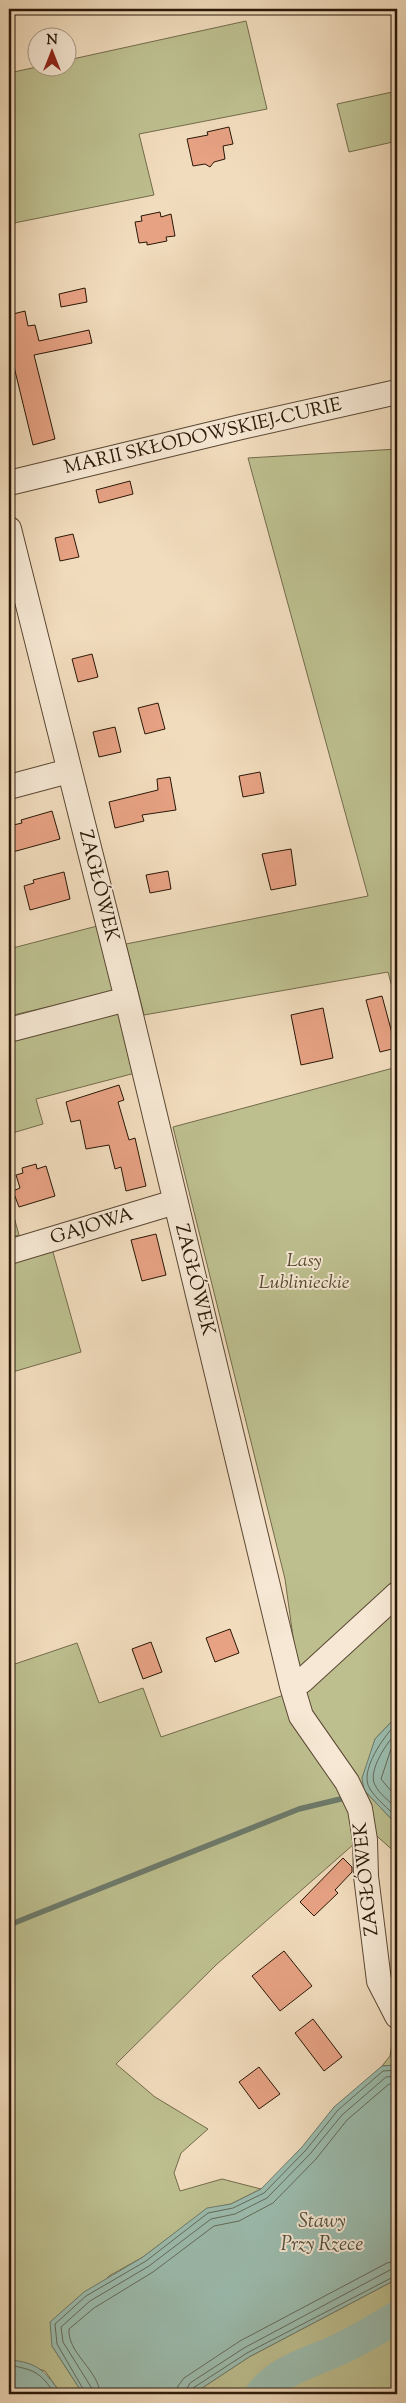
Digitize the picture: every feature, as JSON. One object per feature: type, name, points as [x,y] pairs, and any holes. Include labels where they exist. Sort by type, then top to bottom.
[{"type":"street","name":"MARII SKŁODOWSKIEJ-CURIE","points":[[9,483],[241,427],[397,392]]},
{"type":"street","name":"ZAGŁÓWEK","points":[[9,529],[127,999],[292,1686],[304,1722],[346,1782],[360,1809],[365,1840],[366,1876],[379,1981],[397,2016]]},
{"type":"street","points":[[9,787],[69,771]]},
{"type":"street","points":[[9,1030],[127,999]]},
{"type":"street","name":"GAJOWA","points":[[9,1252],[175,1202]]},
{"type":"street","points":[[292,1686],[302,1681],[397,1594]]},
{"type":"green space","points":[[246,21],[267,109],[139,134],[154,195],[9,224],[9,73],[28,69],[28,78],[78,78],[78,58]]},
{"type":"green space","points":[[397,91],[397,141],[349,152],[337,104]]},
{"type":"green space","points":[[397,449],[397,1006],[388,972],[144,1015],[126,944],[368,896],[248,458]]},
{"type":"green space","points":[[101,925],[116,979],[111,992],[9,1016],[9,949]]},
{"type":"green space","points":[[114,1008],[124,1014],[139,1072],[36,1099],[43,1124],[9,1134],[9,1035]]},
{"type":"green space","name":"Lasy Lublinieckie","points":[[397,1067],[397,1716],[375,1739],[364,1790],[397,1825],[397,1854],[370,1830],[216,1965],[116,2064],[155,2097],[208,2129],[181,2153],[174,2173],[180,2191],[222,2179],[261,2189],[231,2204],[207,2209],[143,2257],[109,2276],[52,2346],[83,2394],[61,2394],[45,2371],[9,2360],[9,1666],[77,1643],[99,1703],[143,1688],[161,1737],[284,1695],[312,1726],[298,1673],[285,1579],[173,1127]]},
{"type":"green space","points":[[9,1199],[19,1235],[9,1238]]},
{"type":"green space","points":[[51,1245],[81,1352],[9,1373],[9,1258]]},
{"type":"green space","points":[[397,2031],[397,2065],[382,2066],[390,2056],[393,2037]]},
{"type":"green space","points":[[397,2279],[397,2394],[193,2394],[249,2357]]},
{"type":"water","points":[[397,1716],[397,1825],[364,1790],[362,1778],[375,1739]]},
{"type":"water","name":"Stawy Przy Rzece","points":[[397,2065],[397,2279],[249,2357],[193,2394],[83,2394],[52,2346],[50,2322],[84,2292],[143,2257],[207,2208],[231,2204],[261,2189],[302,2147],[334,2107],[382,2066]]},
{"type":"water","points":[[9,2360],[34,2366],[46,2374],[61,2394],[9,2394]]},
{"type":"building","points":[[229,127],[233,144],[223,146],[225,159],[214,162],[210,167],[205,164],[193,166],[187,139],[208,135],[207,132]]},
{"type":"building","points":[[160,212],[161,217],[171,214],[175,236],[166,237],[167,241],[147,245],[147,242],[139,243],[135,222],[142,221],[141,216]]},
{"type":"building","points":[[85,288],[87,302],[61,307],[59,294]]},
{"type":"building","points":[[25,311],[28,326],[35,325],[39,341],[89,330],[92,343],[34,355],[55,439],[33,445],[9,346],[9,315]]},
{"type":"building","points":[[130,481],[133,494],[99,503],[96,490]]},
{"type":"building","points":[[73,534],[79,557],[60,561],[55,538]]},
{"type":"building","points":[[92,654],[98,677],[78,682],[72,659]]},
{"type":"building","points":[[158,703],[165,729],[145,734],[138,708]]},
{"type":"building","points":[[115,727],[121,752],[99,757],[93,732]]},
{"type":"building","points":[[260,772],[264,793],[243,797],[239,776]]},
{"type":"building","points":[[170,777],[176,810],[142,815],[144,821],[115,828],[109,802],[158,790],[157,779]]},
{"type":"building","points":[[52,811],[60,839],[9,853],[9,826],[22,823],[21,820]]},
{"type":"building","points":[[291,849],[296,885],[271,890],[262,854]]},
{"type":"building","points":[[168,871],[171,889],[150,893],[146,875]]},
{"type":"building","points":[[64,872],[70,899],[30,910],[24,886],[34,883],[33,880]]},
{"type":"building","points":[[382,996],[396,1048],[380,1052],[366,1000]]},
{"type":"building","points":[[323,1008],[333,1058],[301,1065],[291,1015]]},
{"type":"building","points":[[119,1085],[124,1100],[118,1102],[129,1140],[135,1138],[146,1186],[126,1191],[121,1167],[115,1169],[109,1145],[86,1149],[80,1120],[71,1122],[66,1102]]},
{"type":"building","points":[[36,1164],[37,1169],[46,1166],[55,1196],[19,1207],[13,1191],[20,1188],[16,1175],[23,1173],[22,1168]]},
{"type":"building","points":[[156,1234],[166,1275],[142,1281],[131,1240]]},
{"type":"building","points":[[230,1629],[239,1653],[215,1662],[206,1638]]},
{"type":"building","points":[[151,1642],[162,1672],[143,1679],[132,1649]]},
{"type":"building","points":[[343,1858],[352,1867],[352,1872],[335,1890],[338,1893],[314,1916],[300,1902]]},
{"type":"building","points":[[284,1951],[312,1986],[280,2011],[252,1976]]},
{"type":"building","points":[[313,2019],[342,2057],[324,2071],[295,2033]]},
{"type":"building","points":[[259,2067],[280,2094],[259,2109],[239,2082]]},
{"type":"waterway","points":[[9,1925],[299,1809],[349,1797]]},
{"type":"waterway","points":[[261,2394],[278,2378],[298,2366],[349,2345],[397,2317]]}]
